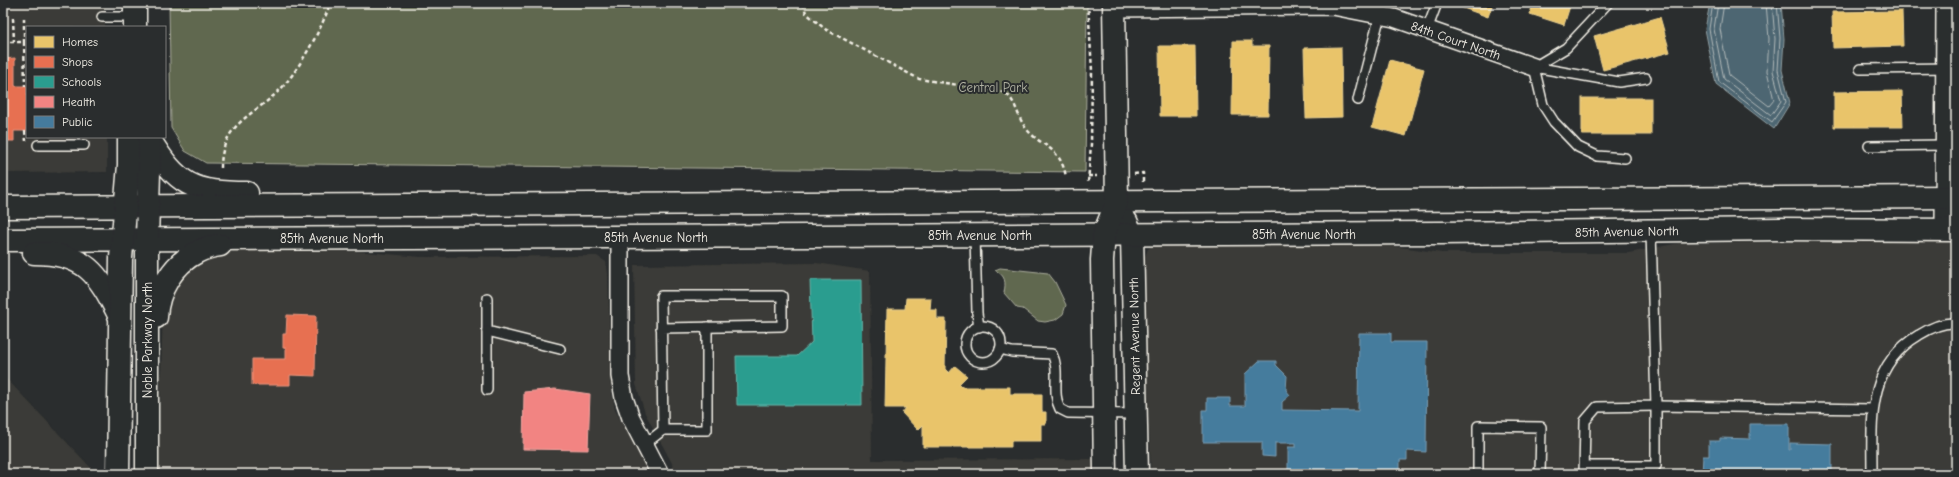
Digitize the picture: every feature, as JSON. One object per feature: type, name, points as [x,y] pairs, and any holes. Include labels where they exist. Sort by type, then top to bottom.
[{"type":"main road","name":"Regent Avenue North","points":[[1105,474],[1102,260],[1104,234],[1117,202],[1114,6]]},
{"type":"main road","points":[[143,138],[175,175],[188,184],[205,190],[242,193],[411,192],[437,205]]},
{"type":"main road","name":"Noble Parkway North","points":[[143,138],[148,207],[147,474]]},
{"type":"main road","name":"Noble Parkway North","points":[[118,474],[120,317],[125,207],[129,165],[143,138]]},
{"type":"main road","points":[[3,207],[1950,197]]},
{"type":"main road","name":"Regent Avenue North","points":[[1117,202],[1132,235],[1137,474]]},
{"type":"main road","name":"85th Avenue North","points":[[3,240],[1132,235],[1780,229],[1950,230]]},
{"type":"main road","points":[[147,401],[155,379],[156,309],[166,281],[176,268],[196,252],[204,248],[248,238]]},
{"type":"main road","points":[[3,254],[61,254],[73,259],[98,278],[120,317]]},
{"type":"street","points":[[1946,3],[1951,69],[1945,145],[1950,197],[1950,230]]},
{"type":"street","name":"84th Court North","points":[[1114,6],[1359,6],[1380,15],[1534,67]]},
{"type":"street","points":[[620,237],[620,376],[624,398],[631,418],[660,474]]},
{"type":"lane","points":[[1427,30],[1437,3]]},
{"type":"lane","points":[[1534,67],[1566,48],[1608,3]]},
{"type":"lane","points":[[1358,100],[1380,15]]},
{"type":"lane","points":[[102,17],[135,16]]},
{"type":"lane","points":[[1534,67],[1619,82],[1646,78]]},
{"type":"lane","points":[[1534,67],[1543,106],[1554,122],[1578,146],[1597,156],[1625,158]]},
{"type":"lane","points":[[1860,69],[1951,69]]},
{"type":"lane","points":[[38,145],[84,145]]},
{"type":"lane","points":[[1869,146],[1945,145]]},
{"type":"lane","points":[[1651,231],[1656,406],[1656,466],[1584,470],[1585,421],[1598,406],[1656,406],[1872,409]]},
{"type":"lane","points":[[976,235],[977,313],[979,327]]},
{"type":"lane","points":[[661,328],[782,326],[782,296],[661,296],[661,328],[663,430]]},
{"type":"lane","points":[[487,298],[487,390]]},
{"type":"lane","points":[[1872,474],[1872,409],[1879,382],[1898,350],[1931,328],[1956,323]]},
{"type":"lane","points":[[645,444],[663,430],[707,430],[707,327]]},
{"type":"lane","points":[[979,327],[989,327],[995,330],[1001,340],[1000,349],[997,355],[988,361],[977,361],[972,358],[966,348],[966,341],[972,331],[979,327]]},
{"type":"lane","points":[[488,331],[560,349]]},
{"type":"lane","points":[[1000,349],[1012,352],[1052,354],[1056,361],[1056,400],[1060,409],[1068,412],[1136,414]]},
{"type":"lane","points":[[1478,474],[1478,426],[1541,427],[1540,474]]},
{"type":"path","points":[[221,168],[222,150],[231,131],[238,123],[286,84],[312,41],[330,3]]},
{"type":"path","points":[[803,3],[806,13],[825,29],[919,79],[1004,92],[1010,96],[1025,128],[1056,152],[1062,163],[1066,177]]},
{"type":"path","points":[[1088,3],[1092,72],[1091,144],[1088,176]]},
{"type":"path","points":[[13,18],[14,42]]},
{"type":"path","points":[[24,18],[25,86]]},
{"type":"path","points":[[3,42],[24,42]]},
{"type":"shaded area","points":[[3,3],[105,3],[105,26],[26,26],[26,138],[107,138],[107,172],[3,173]]},
{"type":"shaded area","points":[[1352,240],[1442,253],[1629,253],[1679,243],[1925,240],[1956,243],[1956,474],[1151,474],[1142,264],[1148,249],[1152,245]]},
{"type":"shaded area","points":[[343,250],[421,257],[597,256],[606,262],[608,274],[611,386],[615,410],[651,474],[158,474],[163,308],[178,278],[217,251]]},
{"type":"shaded area","points":[[816,263],[870,271],[872,460],[1097,459],[1098,474],[674,474],[672,463],[645,413],[636,384],[634,265]]},
{"type":"shaded area","points":[[3,375],[92,469],[92,474],[3,474]]},
{"type":"green space","name":"Central Park","points":[[169,3],[1087,3],[1085,172],[206,163],[185,151],[171,128]]},
{"type":"green space","points":[[1000,268],[1048,273],[1055,282],[1066,305],[1063,314],[1055,320],[1045,322],[1038,321],[1023,309],[1017,308],[1004,293],[1005,286],[1003,277],[995,270]]},
{"type":"water","points":[[1710,3],[1781,3],[1784,39],[1782,70],[1790,103],[1774,129],[1716,84],[1705,29]]},
{"type":"building: Homes","points":[[1456,3],[1493,3],[1488,17],[1455,5]]},
{"type":"building: Homes","points":[[1533,3],[1571,3],[1564,25],[1530,14]]},
{"type":"building: Homes","points":[[1902,11],[1903,46],[1833,48],[1832,12]]},
{"type":"building: Homes","points":[[1660,17],[1670,52],[1603,70],[1594,36]]},
{"type":"building: Homes","points":[[1233,41],[1252,41],[1252,46],[1269,46],[1268,115],[1232,115]]},
{"type":"building: Homes","points":[[1159,46],[1195,46],[1196,116],[1160,116]]},
{"type":"building: Homes","points":[[1341,47],[1342,117],[1306,118],[1304,48]]},
{"type":"building: Homes","points":[[1390,60],[1424,69],[1406,136],[1372,127]]},
{"type":"building: Homes","points":[[1902,91],[1903,127],[1834,127],[1834,92]]},
{"type":"building: Homes","points":[[1582,98],[1651,98],[1651,135],[1582,135]]},
{"type":"building: Homes","points":[[906,298],[931,298],[930,310],[937,310],[937,319],[946,319],[945,369],[949,373],[955,366],[967,376],[959,384],[962,387],[1010,387],[1010,394],[1042,394],[1042,412],[1046,412],[1046,424],[1041,424],[1041,441],[1011,441],[1011,447],[923,447],[923,425],[918,430],[902,413],[906,408],[885,408],[887,309],[905,309]]},
{"type":"building: Shops","points":[[15,58],[15,86],[26,86],[26,131],[14,131],[14,141],[3,141],[3,59]]},
{"type":"building: Shops","points":[[287,315],[316,316],[315,376],[290,375],[290,385],[252,385],[252,359],[286,359],[286,348],[283,348],[283,334],[286,334]]},
{"type":"building: Schools","points":[[810,280],[861,280],[862,405],[737,405],[736,356],[797,356],[812,342]]},
{"type":"building: Health","points":[[555,389],[590,394],[588,450],[523,449],[524,392]]},
{"type":"building: Public","points":[[1359,333],[1391,333],[1391,342],[1427,342],[1426,452],[1407,451],[1407,460],[1400,460],[1400,474],[1288,474],[1288,447],[1296,447],[1296,443],[1275,443],[1275,457],[1262,456],[1262,442],[1203,442],[1203,410],[1207,410],[1207,398],[1230,398],[1230,406],[1245,406],[1245,374],[1259,361],[1276,361],[1276,365],[1287,376],[1286,390],[1290,395],[1282,402],[1282,410],[1358,411]]},
{"type":"building: Public","points":[[1750,424],[1789,424],[1789,450],[1790,443],[1832,444],[1832,474],[1702,474],[1703,456],[1709,456],[1709,441],[1720,441],[1720,438],[1750,439]]}]
